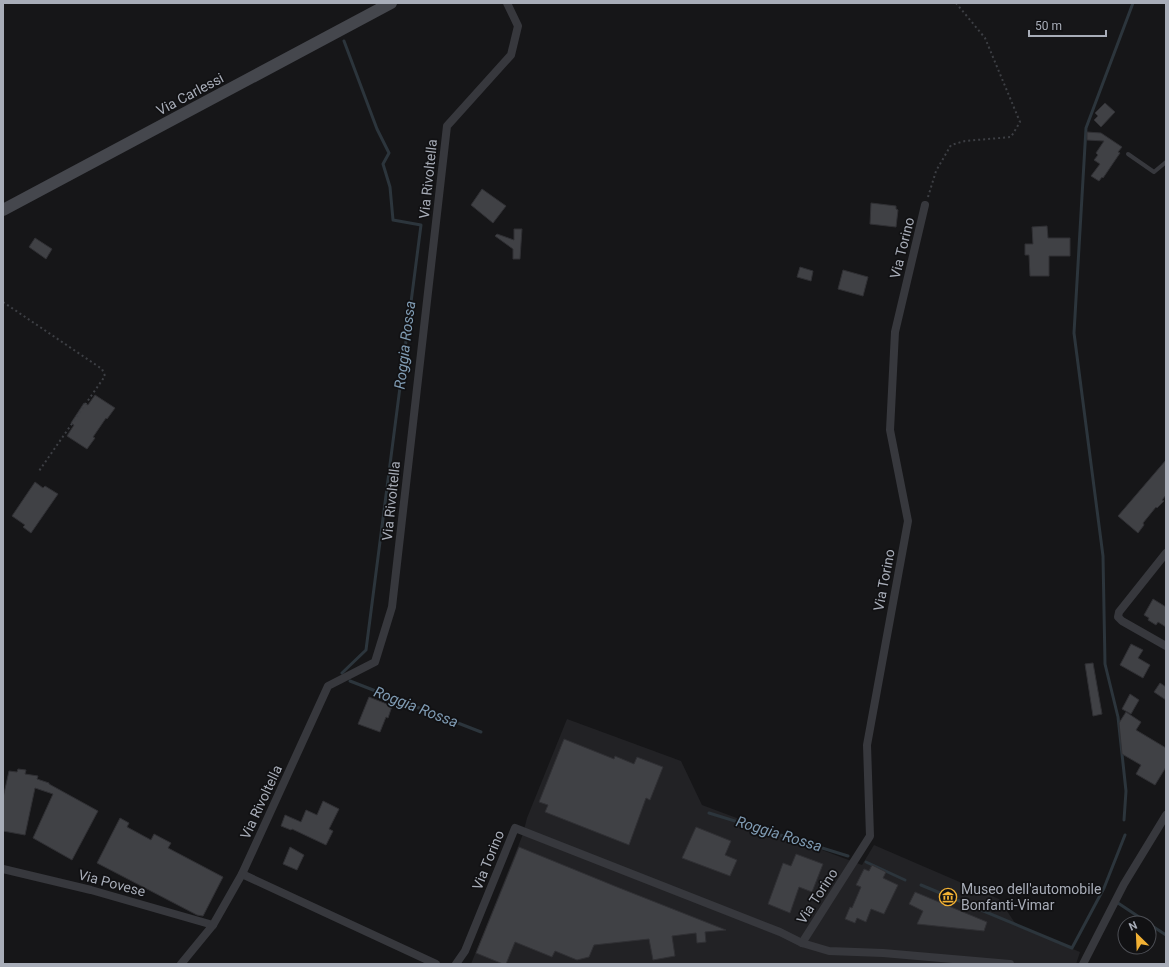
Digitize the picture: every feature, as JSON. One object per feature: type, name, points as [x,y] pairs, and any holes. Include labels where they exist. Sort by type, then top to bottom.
[{"type":"main road","name":"Via Carlessi","points":[[3,210],[391,3]]},
{"type":"street","name":"Via Rivoltella","points":[[181,964],[213,925],[242,874],[328,686],[375,662],[392,607],[447,126],[511,55],[518,26],[507,3]]},
{"type":"street","name":"Via Torino","points":[[802,943],[870,836],[866,745],[908,521],[890,430],[895,332],[925,205]]},
{"type":"street","points":[[1166,553],[1119,612],[1118,617],[1122,622],[1166,646]]},
{"type":"street","points":[[1083,964],[1124,884],[1166,814]]},
{"type":"street","name":"Via Torino","points":[[456,964],[465,951],[515,828],[780,932],[802,943],[829,951],[883,953],[1010,964]]},
{"type":"street","name":"Via Povese","points":[[3,870],[91,890],[213,925]]},
{"type":"street","points":[[242,874],[436,964]]},
{"type":"lane","points":[[1128,154],[1154,172],[1166,162]]},
{"type":"path","points":[[925,205],[936,171],[952,145],[965,141],[1012,137],[1020,122],[985,38],[956,3]]},
{"type":"path","points":[[3,302],[102,369],[105,376],[39,471]]},
{"type":"shaded area","points":[[567,719],[681,761],[702,805],[862,865],[874,845],[999,899],[1017,926],[1080,952],[1076,964],[471,964]]},
{"type":"building","points":[[1105,103],[1115,112],[1101,127],[1094,120],[1098,116],[1095,113]]},
{"type":"building","points":[[1087,132],[1101,133],[1122,147],[1118,152],[1120,153],[1103,178],[1102,177],[1099,181],[1091,176],[1100,164],[1094,160],[1098,155],[1096,153],[1104,141],[1087,140]]},
{"type":"building","points":[[482,189],[506,206],[493,223],[471,205]]},
{"type":"building","points":[[871,203],[896,206],[896,209],[898,210],[896,227],[870,224]]},
{"type":"building","points":[[1047,226],[1048,238],[1070,238],[1070,256],[1049,256],[1049,276],[1030,276],[1029,255],[1025,255],[1025,244],[1033,244],[1032,227]]},
{"type":"building","points":[[514,229],[522,229],[520,259],[513,259],[513,249],[495,236],[497,234],[514,240]]},
{"type":"building","points":[[35,238],[52,249],[46,259],[29,247]]},
{"type":"building","points":[[800,267],[813,271],[811,281],[797,277]]},
{"type":"building","points":[[843,270],[868,277],[863,296],[838,289]]},
{"type":"building","points":[[95,395],[115,408],[93,437],[95,438],[87,449],[67,436],[74,425],[71,423],[84,403],[88,405]]},
{"type":"building","points":[[1166,460],[1166,495],[1162,500],[1164,501],[1157,508],[1156,507],[1143,523],[1144,525],[1138,533],[1118,516]]},
{"type":"building","points":[[35,482],[43,488],[45,486],[58,494],[31,533],[23,527],[25,525],[12,516]]},
{"type":"building","points":[[1153,599],[1166,607],[1166,627],[1158,622],[1156,625],[1148,620],[1149,618],[1144,615]]},
{"type":"building","points":[[1131,644],[1143,650],[1138,658],[1150,665],[1143,678],[1120,665]]},
{"type":"building","points":[[1093,663],[1102,714],[1093,716],[1085,664]]},
{"type":"building","points":[[1160,683],[1166,687],[1166,700],[1154,692]]},
{"type":"building","points":[[1130,694],[1139,700],[1131,714],[1122,709]]},
{"type":"building","points":[[369,697],[392,706],[388,718],[386,717],[380,732],[358,724]]},
{"type":"building","points":[[1126,712],[1141,722],[1136,730],[1166,748],[1166,767],[1155,785],[1136,774],[1141,765],[1122,754],[1119,723]]},
{"type":"building","points":[[564,739],[614,759],[615,756],[634,764],[637,757],[663,767],[650,800],[646,798],[629,845],[545,812],[548,805],[539,802]]},
{"type":"building","points":[[18,769],[26,770],[25,774],[38,776],[37,779],[49,783],[98,811],[72,860],[33,838],[53,794],[35,788],[25,835],[3,831],[3,798],[9,771],[17,772]]},
{"type":"building","points":[[323,801],[339,809],[329,829],[333,831],[326,845],[292,829],[291,830],[281,826],[285,815],[301,822],[306,810],[317,815]]},
{"type":"building","points":[[120,818],[129,823],[127,827],[151,840],[154,834],[171,843],[168,848],[223,877],[203,916],[197,915],[97,863]]},
{"type":"building","points":[[696,827],[731,841],[725,855],[737,860],[730,876],[682,858]]},
{"type":"building","points":[[290,847],[304,855],[297,870],[283,864]]},
{"type":"building","points":[[519,847],[726,930],[705,932],[706,942],[697,943],[696,933],[672,936],[675,956],[653,960],[649,939],[594,945],[589,957],[577,960],[555,951],[552,957],[515,942],[506,964],[503,964],[476,953]]},
{"type":"building","points":[[796,854],[823,864],[812,892],[799,887],[790,913],[768,904],[783,863],[791,866]]},
{"type":"building","points":[[872,865],[886,872],[883,878],[898,885],[884,914],[871,909],[866,922],[857,918],[855,923],[845,919],[850,907],[852,908],[861,887],[856,885],[864,869],[869,871]]},
{"type":"building","points":[[915,892],[987,922],[984,931],[917,924],[923,911],[909,904]]},
{"type":"waterway","points":[[1124,820],[1126,791],[1118,717],[1105,664],[1103,556],[1074,333],[1086,128],[1133,3]]},
{"type":"waterway","name":"Roggia Rossa","points":[[342,673],[366,650],[421,225],[393,220],[390,187],[383,164],[389,153],[377,129],[344,41]]},
{"type":"waterway","name":"Roggia Rossa","points":[[350,681],[481,732]]},
{"type":"waterway","name":"Roggia Rossa","points":[[709,813],[848,856]]},
{"type":"waterway","name":"Roggia Rossa","points":[[921,885],[1072,948],[1104,888],[1125,835]]},
{"type":"waterway","name":"Roggia Rossa","points":[[866,862],[905,880]]},
{"type":"waterway","name":"Roggia Rossa","points":[[1118,903],[1136,915]]},
{"type":"waterway","name":"Roggia Rossa","points":[[1157,929],[1166,935]]},
{"type":"place","name":"Museo dell'automobile Bonfanti-Vimar","points":[[948,897]]}]
